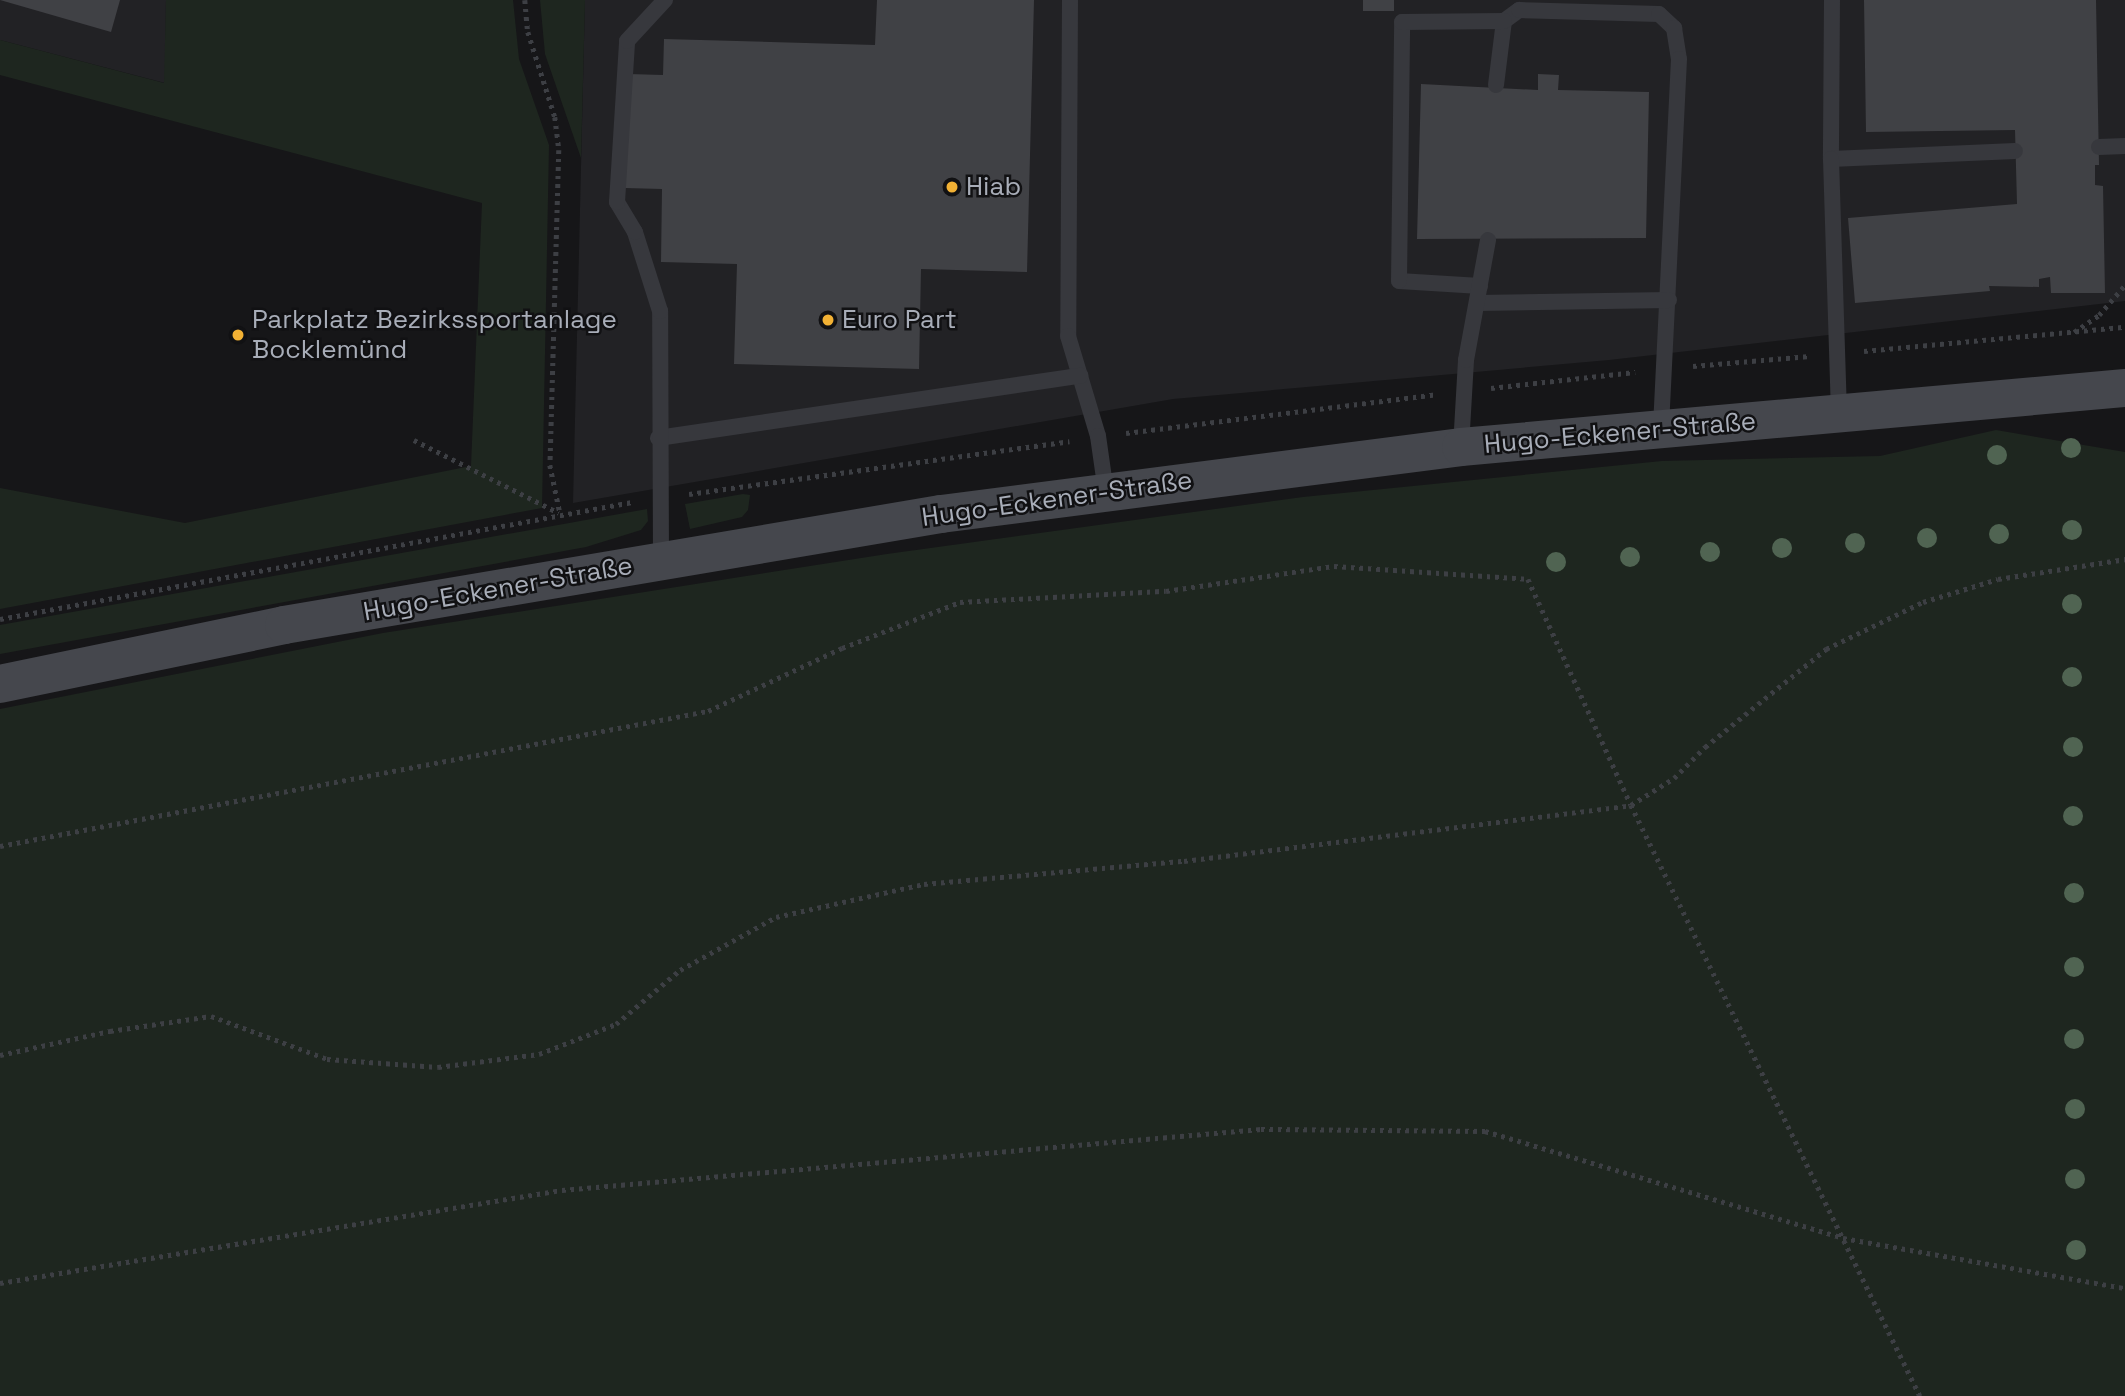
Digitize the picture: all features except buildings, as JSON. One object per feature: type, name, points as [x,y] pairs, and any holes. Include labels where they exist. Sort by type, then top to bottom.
[{"type":"main road","name":"Hugo-Eckener-Straße","points":[[0,684],[284,625],[661,560],[1106,492],[1461,447],[2125,388]]},
{"type":"lane","points":[[661,560],[657,498],[660,311],[635,232],[617,202],[627,41],[665,0]]},
{"type":"lane","points":[[1070,0],[1068,336],[1098,436],[1106,492]]},
{"type":"lane","points":[[1832,0],[1831,159],[1839,414]]},
{"type":"lane","points":[[1480,286],[1399,281],[1402,22],[1504,21],[1519,10],[1659,14],[1674,28],[1679,59],[1666,369],[1661,428]]},
{"type":"lane","points":[[1496,85],[1504,21]]},
{"type":"lane","points":[[2099,147],[2125,146]]},
{"type":"lane","points":[[1831,159],[2015,151]]},
{"type":"lane","points":[[1461,447],[1463,391],[1488,240]]},
{"type":"lane","points":[[1477,303],[1669,300]]},
{"type":"lane","points":[[658,438],[1080,376]]},
{"type":"path","points":[[525,0],[528,32],[555,117],[559,150],[550,465],[559,513]]},
{"type":"path","points":[[2073,332],[2099,315],[2125,285]]},
{"type":"path","points":[[0,619],[559,513],[1098,436],[1666,369],[2125,327]]},
{"type":"path","points":[[414,440],[559,513]]},
{"type":"path","points":[[0,1055],[110,1031],[211,1016],[327,1059],[438,1067],[539,1054],[617,1024],[680,970],[776,918],[911,887],[1184,862],[1631,805],[1674,778],[1715,738],[1826,649],[1923,602],[1998,579],[2125,559]]},
{"type":"path","points":[[0,846],[708,711],[842,648],[960,602],[1166,592],[1334,566],[1528,579],[1631,805],[1920,1396]]},
{"type":"path","points":[[0,1283],[562,1190],[1261,1129],[1485,1131],[1843,1238],[2125,1288]]},
{"type":"shaded area","points":[[0,0],[166,0],[165,83],[0,40]]},
{"type":"shaded area","points":[[166,0],[513,0],[519,59],[549,145],[542,508],[0,609],[0,488],[185,523],[471,466],[482,203],[0,75],[0,40],[164,83]]},
{"type":"shaded area","points":[[540,0],[585,0],[581,158],[545,54]]},
{"type":"shaded area","points":[[585,0],[2125,0],[2125,301],[1609,360],[1173,399],[573,503]]},
{"type":"shaded area","points":[[1996,430],[2125,452],[2125,1396],[0,1396],[0,709],[383,633],[887,554],[1303,497],[1662,461],[1880,456]]},
{"type":"shaded area","points":[[750,495],[748,510],[742,517],[690,529],[685,504]]},
{"type":"shaded area","points":[[647,509],[648,521],[641,530],[586,547],[0,654],[0,625]]},
{"type":"place","name":"Hiab","points":[[952,187]]},
{"type":"place","name":"Euro Part","points":[[828,320]]},
{"type":"place","name":"Parkplatz Bezirkssportanlage Bocklemünd","points":[[238,335]]}]
